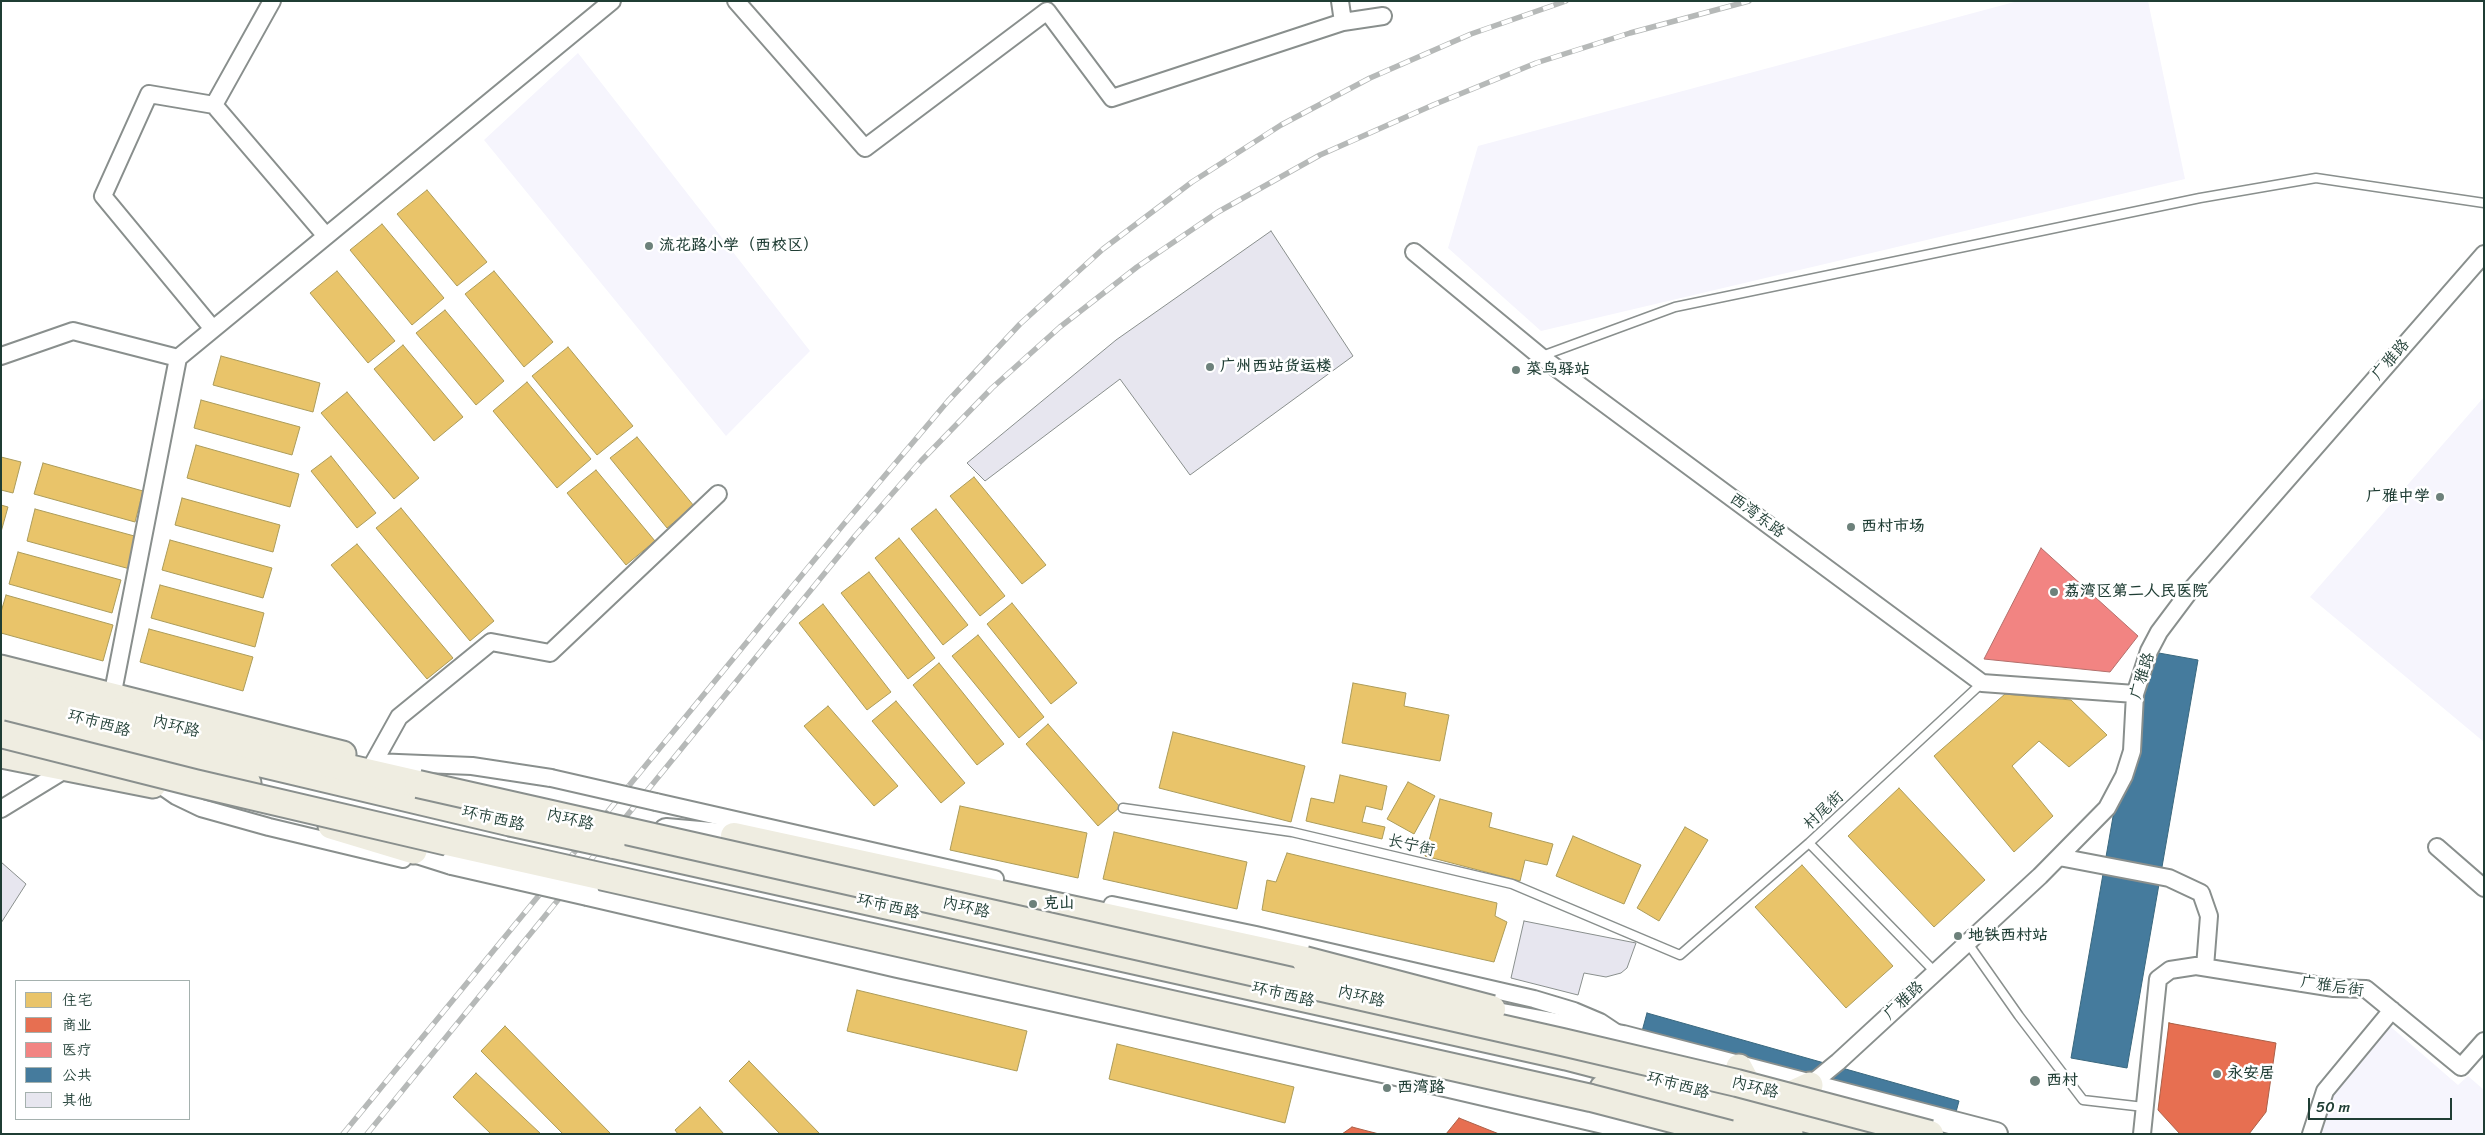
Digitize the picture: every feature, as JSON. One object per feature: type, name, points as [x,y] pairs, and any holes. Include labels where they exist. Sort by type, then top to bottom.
[{"type":"highway","name":"内环路","points":[[1,682],[227,740],[536,812],[1562,1042],[1738,1075],[1930,1134]]},
{"type":"highway","points":[[1,734],[195,783]]},
{"type":"highway","points":[[1,740],[1591,1098],[1738,1128]]},
{"type":"highway","points":[[734,836],[1363,974],[1738,1075]]},
{"type":"main road","points":[[1,668],[374,762],[666,830],[1510,1017],[1623,1038],[1738,1075],[1810,1085],[1996,1134]]},
{"type":"main road","name":"环市西路","points":[[1,699],[188,747],[504,822],[1566,1058],[1664,1085],[1704,1112],[1738,1128],[1790,1134]]},
{"type":"main road","name":"环市西路","points":[[1,719],[338,805],[905,934],[1331,1027],[1692,1090],[1738,1128],[1863,1134]]},
{"type":"main road","points":[[1,755],[163,787],[344,830],[452,863],[898,966],[1323,1058],[1600,1127],[1655,1134]]},
{"type":"main road","points":[[517,794],[612,845]]},
{"type":"main road","points":[[338,805],[414,851]]},
{"type":"main road","points":[[504,822],[626,820]]},
{"type":"main road","points":[[666,830],[734,836]]},
{"type":"main road","points":[[1623,1038],[1664,1085]]},
{"type":"main road","points":[[1738,1075],[1738,1128]]},
{"type":"main road","points":[[1738,1128],[1810,1085]]},
{"type":"street","points":[[214,105],[272,1]]},
{"type":"street","points":[[112,697],[178,358],[612,1]]},
{"type":"street","points":[[736,1],[865,148],[1046,11],[1112,98],[1343,22],[1383,16]]},
{"type":"street","points":[[1340,1],[1343,22]]},
{"type":"street","points":[[213,329],[103,196],[149,94],[214,105],[326,236]]},
{"type":"street","name":"西湾东路","points":[[1414,252],[1540,356],[1982,683]]},
{"type":"street","name":"广雅路","points":[[1810,1085],[1838,1062],[2059,857],[2107,808],[2124,776],[2132,751],[2134,694],[2149,651],[2159,632],[2184,598],[2484,254]]},
{"type":"street","points":[[1,356],[73,330],[178,358]]},
{"type":"street","points":[[718,494],[550,653],[491,642],[399,717],[374,762],[472,766],[552,778],[1525,997],[1574,1011],[1600,1022],[1623,1038]]},
{"type":"street","points":[[1982,683],[2134,694]]},
{"type":"street","points":[[167,762],[163,787],[186,802],[224,816],[401,858],[452,863]]},
{"type":"street","points":[[1,809],[68,768]]},
{"type":"street","points":[[656,802],[686,821],[734,836]]},
{"type":"street","points":[[2438,847],[2484,888]]},
{"type":"street","points":[[2059,857],[2170,878],[2200,893],[2208,916],[2204,967]]},
{"type":"street","points":[[651,909],[656,878]]},
{"type":"street","points":[[898,966],[905,934]]},
{"type":"street","name":"广雅后街","points":[[2142,1134],[2158,979],[2170,970],[2196,966],[2334,988],[2366,989],[2461,1067],[2484,1041]]},
{"type":"street","points":[[1322,1004],[1330,977]]},
{"type":"street","points":[[2310,1134],[2325,1091],[2392,1010]]},
{"type":"street","points":[[1323,1058],[1331,1027]]},
{"type":"lane","points":[[1540,356],[1675,307],[2200,198],[2316,178],[2484,203]]},
{"type":"lane","name":"村尾街","points":[[1680,954],[1809,843],[1982,683]]},
{"type":"lane","name":"长宁街","points":[[1123,808],[1292,832],[1512,884],[1680,954]]},
{"type":"lane","points":[[1809,843],[1935,972]]},
{"type":"lane","points":[[1967,942],[2019,1016],[2083,1100],[2144,1107]]},
{"type":"shaded area","points":[[2018,1],[2148,1],[2185,179],[1541,331],[1448,248],[1478,146]]},
{"type":"shaded area","name":"流花路小学（西校区）","points":[[578,53],[810,351],[726,436],[484,140]]},
{"type":"shaded area","name":"广雅中学","points":[[2484,397],[2484,742],[2310,597]]},
{"type":"shaded area","points":[[2384,1021],[2458,1085],[2468,1076],[2484,1090],[2484,1134],[2311,1134],[2325,1091]]},
{"type":"building: 住宅","points":[[427,190],[487,262],[457,286],[397,214]]},
{"type":"building: 住宅","points":[[382,224],[444,298],[412,325],[350,250]]},
{"type":"building: 住宅","points":[[337,271],[395,341],[368,363],[310,293]]},
{"type":"building: 住宅","points":[[494,271],[553,342],[524,367],[465,294]]},
{"type":"building: 住宅","points":[[445,310],[504,381],[476,405],[416,333]]},
{"type":"building: 住宅","points":[[403,345],[463,417],[434,441],[374,369]]},
{"type":"building: 住宅","points":[[568,347],[633,426],[597,455],[532,376]]},
{"type":"building: 住宅","points":[[221,356],[320,383],[313,412],[213,385]]},
{"type":"building: 住宅","points":[[527,382],[591,459],[557,488],[493,411]]},
{"type":"building: 住宅","points":[[347,392],[419,478],[394,499],[321,413]]},
{"type":"building: 住宅","points":[[201,400],[300,427],[292,455],[194,428]]},
{"type":"building: 住宅","points":[[637,437],[694,506],[667,528],[610,458]]},
{"type":"building: 住宅","points":[[196,445],[299,474],[290,507],[187,478]]},
{"type":"building: 住宅","points":[[331,456],[376,513],[357,528],[311,471]]},
{"type":"building: 住宅","points":[[1,457],[21,462],[13,493],[1,490]]},
{"type":"building: 住宅","points":[[43,463],[143,491],[135,522],[34,494]]},
{"type":"building: 住宅","points":[[596,470],[655,541],[626,565],[567,493]]},
{"type":"building: 住宅","points":[[974,477],[1046,565],[1022,584],[950,496]]},
{"type":"building: 住宅","points":[[182,498],[280,525],[273,552],[175,525]]},
{"type":"building: 住宅","points":[[1,505],[8,507],[1,532]]},
{"type":"building: 住宅","points":[[401,508],[494,621],[470,641],[376,528]]},
{"type":"building: 住宅","points":[[35,509],[138,537],[130,569],[27,541]]},
{"type":"building: 住宅","points":[[936,509],[1005,596],[980,616],[911,529]]},
{"type":"building: 住宅","points":[[899,538],[968,625],[943,645],[875,558]]},
{"type":"building: 住宅","points":[[170,540],[272,568],[263,598],[162,570]]},
{"type":"building: 住宅","points":[[357,544],[453,658],[427,679],[331,565]]},
{"type":"building: 住宅","points":[[18,552],[121,580],[112,613],[9,584]]},
{"type":"building: 住宅","points":[[869,572],[935,658],[908,679],[841,593]]},
{"type":"building: 住宅","points":[[160,585],[264,613],[255,647],[151,618]]},
{"type":"building: 住宅","points":[[6,595],[113,625],[103,661],[1,633],[1,612]]},
{"type":"building: 住宅","points":[[1012,603],[1077,683],[1051,704],[987,624]]},
{"type":"building: 住宅","points":[[823,604],[891,692],[867,710],[799,623]]},
{"type":"building: 住宅","points":[[149,629],[253,657],[243,691],[140,662]]},
{"type":"building: 住宅","points":[[978,635],[1044,717],[1019,738],[952,656]]},
{"type":"building: 住宅","points":[[939,663],[1004,744],[977,765],[913,685]]},
{"type":"building: 住宅","points":[[1353,683],[1406,693],[1404,706],[1449,715],[1440,761],[1342,743]]},
{"type":"building: 住宅","points":[[2005,694],[2071,700],[2107,735],[2069,767],[2039,741],[2012,766],[2053,816],[2014,852],[1934,756]]},
{"type":"building: 住宅","points":[[896,701],[965,783],[941,803],[872,721]]},
{"type":"building: 住宅","points":[[828,706],[898,786],[874,806],[804,726]]},
{"type":"building: 住宅","points":[[1048,724],[1120,807],[1098,826],[1026,744]]},
{"type":"building: 住宅","points":[[1173,732],[1305,766],[1291,822],[1159,788]]},
{"type":"building: 住宅","points":[[1340,775],[1387,786],[1382,810],[1366,806],[1362,822],[1385,827],[1382,839],[1306,821],[1311,798],[1334,803]]},
{"type":"building: 住宅","points":[[1408,782],[1435,796],[1414,834],[1387,819]]},
{"type":"building: 住宅","points":[[1899,788],[1985,880],[1934,927],[1848,836]]},
{"type":"building: 住宅","points":[[1440,799],[1492,813],[1489,827],[1553,844],[1547,865],[1525,860],[1520,881],[1425,856]]},
{"type":"building: 住宅","points":[[960,806],[1087,833],[1078,878],[950,850]]},
{"type":"building: 住宅","points":[[1685,827],[1708,840],[1659,921],[1637,908]]},
{"type":"building: 住宅","points":[[1114,832],[1247,862],[1237,909],[1103,879]]},
{"type":"building: 住宅","points":[[1573,836],[1641,865],[1624,904],[1556,876]]},
{"type":"building: 住宅","points":[[1287,853],[1497,903],[1495,916],[1507,922],[1494,962],[1262,910],[1267,880],[1276,882]]},
{"type":"building: 住宅","points":[[1802,865],[1893,966],[1846,1008],[1755,907]]},
{"type":"building: 住宅","points":[[1,891],[10,901],[1,910]]},
{"type":"building: 住宅","points":[[857,990],[1027,1031],[1017,1071],[847,1031]]},
{"type":"building: 住宅","name":"永安居","points":[[2169,1023],[2204,1033],[2205,1051],[2271,1058],[2260,1110],[2240,1111],[2234,1134],[2191,1123],[2198,1097],[2165,1089]]},
{"type":"building: 住宅","points":[[505,1026],[611,1134],[563,1134],[481,1051]]},
{"type":"building: 住宅","points":[[1117,1044],[1294,1087],[1285,1123],[1109,1079]]},
{"type":"building: 住宅","points":[[749,1061],[820,1134],[780,1134],[729,1081]]},
{"type":"building: 住宅","points":[[476,1073],[541,1134],[491,1134],[453,1097]]},
{"type":"building: 住宅","points":[[700,1107],[724,1134],[678,1134],[675,1130]]},
{"type":"building: 商业","name":"永安居","points":[[2169,1023],[2276,1043],[2266,1112],[2249,1134],[2180,1134],[2158,1110]]},
{"type":"building: 商业","points":[[1459,1118],[1499,1134],[1446,1134]]},
{"type":"building: 商业","points":[[1352,1127],[1379,1134],[1342,1134]]},
{"type":"building: 医疗","name":"荔湾区第二人民医院","points":[[2041,548],[2138,636],[2110,672],[1984,659]]},
{"type":"building: 公共","name":"西村","points":[[2142,650],[2198,660],[2127,1068],[2071,1058]]},
{"type":"building: 公共","points":[[1647,1013],[1959,1101],[1950,1134],[1614,1134]]},
{"type":"building: 其他","name":"广州西站货运楼","points":[[1271,231],[1353,356],[1190,475],[1120,379],[985,481],[967,463],[1116,340]]},
{"type":"building: 其他","points":[[1,862],[26,884],[1,923]]},
{"type":"building: 其他","points":[[1524,921],[1636,943],[1627,968],[1621,973],[1606,977],[1584,973],[1578,995],[1511,978]]},
{"type":"railway","points":[[343,1134],[843,525],[948,401],[1020,324],[1103,249],[1192,182],[1281,125],[1370,78],[1471,34],[1566,1]]},
{"type":"railway","points":[[367,1134],[855,536],[921,461],[992,388],[1060,327],[1137,267],[1218,212],[1320,155],[1433,105],[1536,63],[1630,33],[1749,1]]},
{"type":"place","name":"流花路小学（西校区）","points":[[649,246]]},
{"type":"place","name":"广州西站货运楼","points":[[1210,367]]},
{"type":"place","name":"菜鸟驿站","points":[[1516,370]]},
{"type":"place","name":"广雅中学","points":[[2440,497]]},
{"type":"place","name":"西村市场","points":[[1851,527]]},
{"type":"place","name":"荔湾区第二人民医院","points":[[2054,592]]},
{"type":"place","name":"克山","points":[[1033,904]]},
{"type":"place","name":"地铁西村站","points":[[1958,936]]},
{"type":"place","name":"永安居","points":[[2217,1074]]},
{"type":"place","name":"西村","points":[[2035,1081]]},
{"type":"place","name":"西湾路","points":[[1387,1088]]}]
